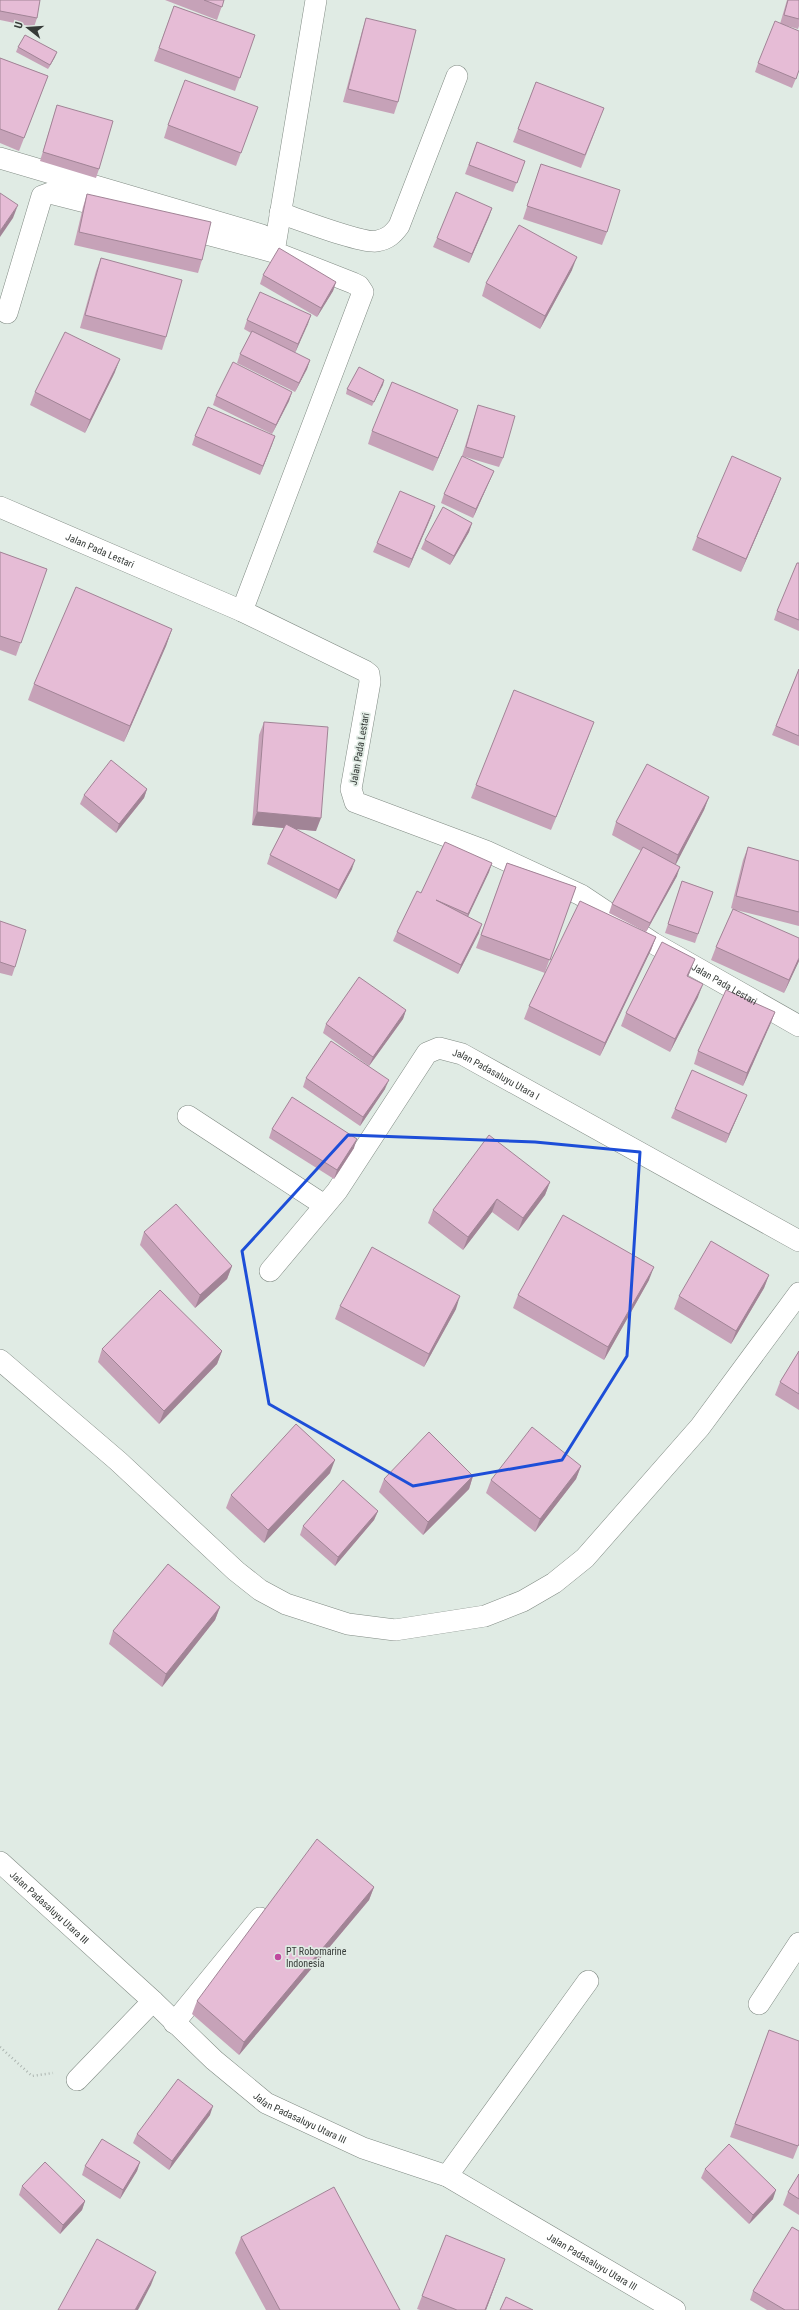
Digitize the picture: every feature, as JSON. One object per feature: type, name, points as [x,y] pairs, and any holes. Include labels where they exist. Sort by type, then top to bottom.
[{"type":"street","points":[[275,245],[316,0]]},
{"type":"street","points":[[280,213],[343,234],[376,242],[388,238],[399,226],[457,76]]},
{"type":"street","points":[[0,158],[275,245],[359,286],[363,292],[242,611]]},
{"type":"street","points":[[7,313],[42,196],[50,193],[275,245]]},
{"type":"street","name":"Jalan Pada Lestari","points":[[0,507],[242,611],[355,665],[369,674],[370,682],[351,789],[356,802],[486,851],[581,895],[653,942],[799,1026]]},
{"type":"street","name":"Jalan Padasaluyu Utara I","points":[[270,1272],[337,1191],[427,1053],[439,1048],[462,1054],[799,1241]]},
{"type":"street","points":[[188,1116],[324,1205]]},
{"type":"street","points":[[0,1360],[118,1461],[236,1571],[260,1590],[286,1604],[348,1624],[396,1630],[485,1616],[523,1601],[554,1583],[586,1558],[700,1427],[799,1293]]},
{"type":"street","name":"Jalan Padasaluyu Utara III","points":[[0,1862],[153,2001],[174,2023],[266,2103],[363,2148],[446,2176],[675,2310]]},
{"type":"street","points":[[174,2023],[262,1916]]},
{"type":"street","points":[[759,2004],[799,1943]]},
{"type":"street","points":[[446,2176],[588,1980]]},
{"type":"street","points":[[77,2080],[153,2001]]},
{"type":"path","points":[[0,2047],[32,2076],[54,2073],[77,2080]]},
{"type":"highlighted area","points":[[348,1135],[535,1142],[640,1152],[627,1356],[562,1460],[413,1486],[269,1404],[242,1251]]},
{"type":"building","points":[[0,0],[40,0],[37,18],[0,11]]},
{"type":"building","points":[[204,0],[224,0],[222,7]]},
{"type":"building","points":[[788,0],[799,0],[799,19],[784,15]]},
{"type":"building","points":[[174,6],[255,35],[240,78],[159,48]]},
{"type":"building","points":[[366,18],[416,30],[398,102],[348,89]]},
{"type":"building","points":[[775,21],[799,31],[799,70],[796,79],[758,63]]},
{"type":"building","points":[[25,35],[57,52],[50,65],[18,47]]},
{"type":"building","points":[[0,58],[48,76],[24,138],[0,129]]},
{"type":"building","points":[[185,80],[258,107],[241,153],[168,125]]},
{"type":"building","points":[[536,82],[604,108],[585,155],[518,129]]},
{"type":"building","points":[[57,105],[113,121],[99,169],[43,152]]},
{"type":"building","points":[[477,142],[525,161],[517,183],[469,165]]},
{"type":"building","points":[[541,164],[620,190],[607,232],[527,206]]},
{"type":"building","points":[[456,192],[492,208],[472,254],[437,238]]},
{"type":"building","points":[[0,193],[18,205],[0,231]]},
{"type":"building","points":[[87,194],[211,222],[202,260],[79,232]]},
{"type":"building","points":[[519,225],[577,257],[545,316],[486,283]]},
{"type":"building","points":[[279,248],[336,282],[321,308],[263,275]]},
{"type":"building","points":[[101,258],[182,280],[166,337],[85,315]]},
{"type":"building","points":[[260,292],[311,315],[298,344],[247,320]]},
{"type":"building","points":[[252,331],[310,360],[299,383],[240,354]]},
{"type":"building","points":[[65,332],[120,359],[90,420],[35,392]]},
{"type":"building","points":[[233,362],[292,392],[276,425],[216,396]]},
{"type":"building","points":[[359,367],[384,380],[374,402],[347,389]]},
{"type":"building","points":[[392,382],[458,410],[438,458],[372,431]]},
{"type":"building","points":[[478,405],[515,416],[503,458],[466,447]]},
{"type":"building","points":[[208,407],[275,436],[263,466],[195,436]]},
{"type":"building","points":[[462,456],[494,471],[476,509],[444,494]]},
{"type":"building","points":[[732,456],[781,478],[746,559],[697,537]]},
{"type":"building","points":[[400,491],[435,506],[412,559],[377,543]]},
{"type":"building","points":[[443,507],[472,523],[454,556],[425,540]]},
{"type":"building","points":[[0,552],[47,569],[21,643],[0,636]]},
{"type":"building","points":[[797,563],[799,563],[799,620],[777,611]]},
{"type":"building","points":[[76,587],[172,629],[130,726],[34,684]]},
{"type":"building","points":[[799,669],[799,736],[776,726]]},
{"type":"building","points":[[514,690],[594,722],[556,817],[476,785]]},
{"type":"building","points":[[264,722],[328,727],[321,818],[257,812]]},
{"type":"building","points":[[111,760],[147,789],[119,824],[84,795]]},
{"type":"building","points":[[647,764],[709,797],[678,855],[616,822]]},
{"type":"building","points":[[286,824],[355,860],[339,890],[270,855]]},
{"type":"building","points":[[445,842],[492,863],[468,914],[436,900],[482,924],[461,965],[397,932],[417,891],[421,893]]},
{"type":"building","points":[[643,847],[680,867],[650,923],[612,904]]},
{"type":"building","points":[[748,847],[799,861],[799,912],[736,896]]},
{"type":"building","points":[[507,863],[576,887],[550,960],[481,935]]},
{"type":"building","points":[[682,881],[713,892],[698,934],[668,924]]},
{"type":"building","points":[[580,901],[656,937],[605,1043],[529,1006]]},
{"type":"building","points":[[733,909],[799,938],[799,958],[789,980],[716,947]]},
{"type":"building","points":[[0,921],[26,930],[15,967],[0,962]]},
{"type":"building","points":[[662,942],[695,959],[687,976],[703,984],[675,1039],[626,1013]]},
{"type":"building","points":[[359,977],[406,1010],[373,1057],[326,1024]]},
{"type":"building","points":[[726,990],[775,1012],[747,1073],[698,1051]]},
{"type":"building","points":[[331,1041],[389,1080],[363,1117],[306,1078]]},
{"type":"building","points":[[692,1070],[747,1095],[729,1134],[675,1109]]},
{"type":"building","points":[[292,1097],[357,1139],[337,1170],[272,1129]]},
{"type":"building","points":[[489,1135],[550,1182],[523,1218],[497,1199],[468,1237],[433,1210]]},
{"type":"building","points":[[176,1204],[232,1266],[200,1295],[144,1232]]},
{"type":"building","points":[[563,1215],[654,1267],[608,1347],[518,1295]]},
{"type":"building","points":[[711,1241],[769,1275],[736,1331],[679,1296]]},
{"type":"building","points":[[372,1247],[460,1296],[429,1354],[340,1306]]},
{"type":"building","points":[[160,1290],[222,1351],[164,1411],[102,1349]]},
{"type":"building","points":[[799,1351],[799,1394],[780,1382]]},
{"type":"building","points":[[296,1424],[335,1460],[268,1530],[231,1495]]},
{"type":"building","points":[[532,1427],[581,1466],[540,1519],[491,1480]]},
{"type":"building","points":[[429,1432],[473,1476],[428,1522],[384,1479]]},
{"type":"building","points":[[343,1480],[378,1511],[338,1557],[303,1526]]},
{"type":"building","points":[[168,1564],[220,1607],[166,1674],[113,1631]]},
{"type":"building","name":"PT Robomarine Indonesia","points":[[317,1839],[374,1887],[244,2042],[197,2001]]},
{"type":"building","points":[[769,2030],[799,2041],[798,2146],[735,2124]]},
{"type":"building","points":[[178,2079],[213,2106],[172,2161],[137,2134]]},
{"type":"building","points":[[102,2139],[140,2162],[123,2190],[85,2166]]},
{"type":"building","points":[[729,2144],[776,2190],[753,2215],[705,2169]]},
{"type":"building","points":[[45,2162],[85,2201],[63,2225],[22,2186]]},
{"type":"building","points":[[799,2174],[799,2199],[788,2192]]},
{"type":"building","points":[[334,2187],[400,2310],[280,2310],[241,2237]]},
{"type":"building","points":[[792,2227],[799,2231],[799,2310],[785,2310],[753,2291]]},
{"type":"building","points":[[446,2235],[505,2259],[485,2310],[457,2310],[422,2296]]},
{"type":"building","points":[[97,2239],[156,2272],[135,2310],[58,2310]]},
{"type":"building","points":[[506,2297],[533,2310],[500,2310]]},
{"type":"place","name":"PT Robomarine Indonesia","points":[[278,1957]]}]
